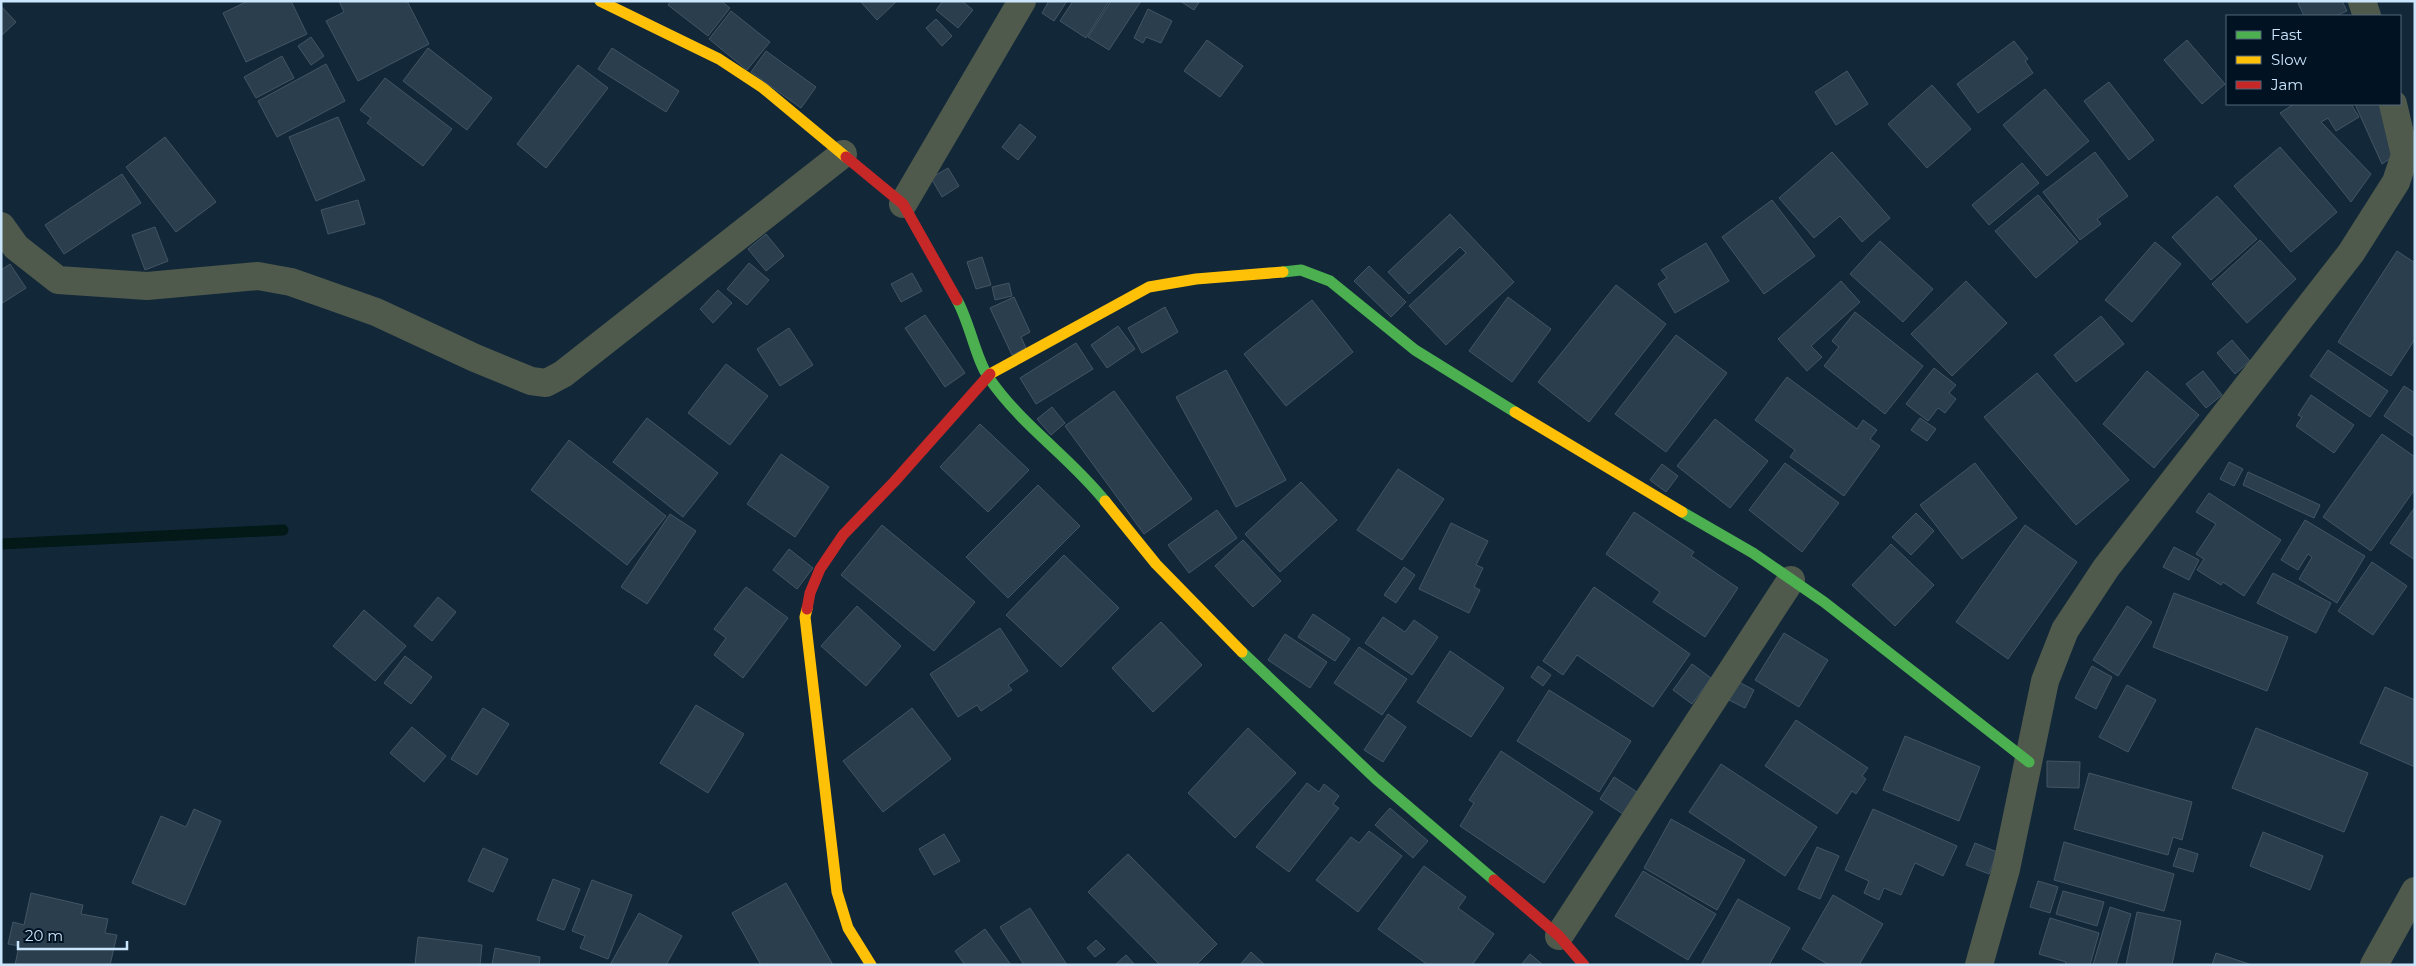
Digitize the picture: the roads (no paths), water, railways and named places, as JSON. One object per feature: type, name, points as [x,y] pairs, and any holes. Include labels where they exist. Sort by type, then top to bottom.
[{"type":"street","points":[[600,1],[719,59],[763,88],[903,204],[964,313],[987,376],[1006,401],[1097,491],[1156,564],[1230,641],[1376,779],[1559,936],[1584,965]]},
{"type":"street","points":[[903,204],[1022,1]]},
{"type":"street","points":[[2362,1],[2367,15]]},
{"type":"street","points":[[1979,965],[2006,869],[2045,681],[2065,630],[2106,568],[2351,253],[2410,160],[2393,105]]},
{"type":"street","points":[[1,226],[16,247],[58,280],[146,286],[258,276],[291,282],[376,312],[475,358],[531,381],[546,383],[563,374],[843,154]]},
{"type":"street","points":[[871,965],[848,928],[837,892],[805,617],[810,593],[820,569],[843,535],[894,482],[987,376],[1149,287],[1196,279],[1301,270],[1330,281],[1415,350],[1595,462],[1753,553],[1824,602],[2029,762]]},
{"type":"street","points":[[1559,936],[1791,580]]},
{"type":"street","points":[[2374,965],[2415,891]]},
{"type":"waterway","points":[[1,544],[283,530]]}]
